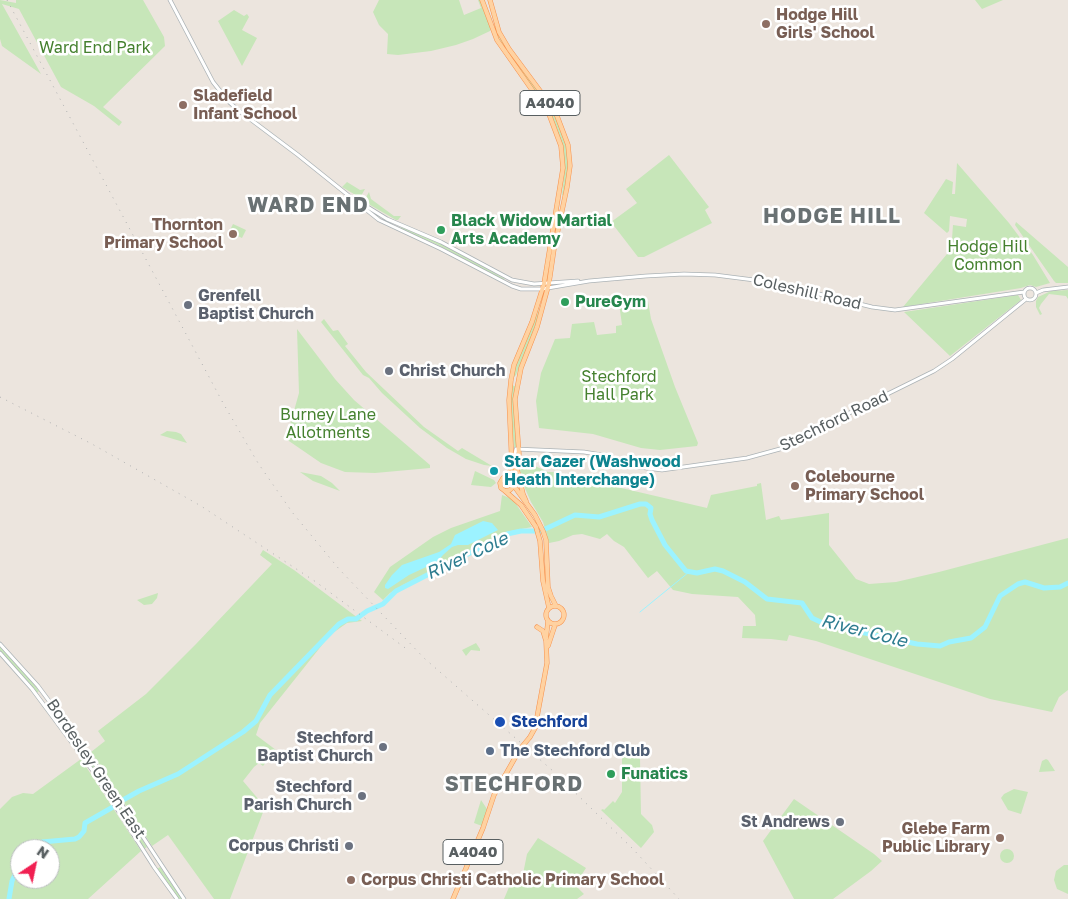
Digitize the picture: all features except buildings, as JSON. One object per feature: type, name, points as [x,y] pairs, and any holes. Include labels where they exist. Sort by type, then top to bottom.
[{"type":"main road","points":[[170,0],[209,76],[228,101],[379,220],[441,249],[512,286],[528,290],[542,289],[548,286]]},
{"type":"main road","name":"A4040","points":[[482,0],[497,40],[541,102],[553,124],[564,168],[544,284],[532,322],[514,364],[511,380],[509,400],[514,484]]},
{"type":"main road","name":"A4040","points":[[490,0],[499,32],[552,107],[568,145],[570,166],[548,286],[537,327],[517,381],[516,399],[519,450],[514,467],[507,477]]},
{"type":"main road","points":[[348,195],[398,224],[442,242],[509,279],[525,284],[544,284],[548,286]]},
{"type":"main road","points":[[559,199],[565,200]]},
{"type":"main road","points":[[397,230],[398,224]]},
{"type":"main road","name":"Coleshill Road","points":[[548,286],[666,274],[724,276],[770,282],[872,307],[895,310],[1024,292]]},
{"type":"main road","points":[[1036,293],[1030,288],[1024,292],[1024,296],[1026,299],[1032,300],[1036,293],[1044,290],[1068,287]]},
{"type":"main road","name":"Stechford Road","points":[[519,450],[590,453],[638,467],[662,470],[767,453],[799,441],[853,411],[934,371],[952,359],[1026,299]]},
{"type":"main road","points":[[511,380],[517,381]]},
{"type":"main road","points":[[514,467],[528,505]]},
{"type":"main road","points":[[507,477],[502,479],[500,483],[501,488],[521,505],[542,536],[546,556],[548,587],[556,606],[562,609],[565,615],[562,621],[555,625],[548,622],[546,615],[549,608],[545,595],[542,536],[541,525],[512,479],[507,477]]},
{"type":"main road","points":[[505,491],[510,490],[514,484]]},
{"type":"main road","points":[[549,608],[556,606]]},
{"type":"main road","name":"A4040","points":[[546,641],[548,622]]},
{"type":"main road","name":"A4040","points":[[453,899],[483,828],[494,795],[535,728],[548,648],[555,625]]},
{"type":"main road","name":"A4040","points":[[537,628],[542,631],[548,648]]},
{"type":"main road","name":"Bordesley Green East","points":[[0,644],[38,686],[87,752],[184,899]]},
{"type":"main road","name":"Bordesley Green East","points":[[0,653],[32,689],[93,771],[154,867],[177,899]]},
{"type":"green space","name":"Ward End Park","points":[[0,0],[16,3],[16,0],[143,0],[164,37],[165,46],[103,107],[122,122],[119,126],[94,106],[61,87],[19,9],[2,4],[41,74],[2,46],[0,39]]},
{"type":"green space","points":[[379,0],[459,0],[464,15],[481,8],[478,0],[481,0],[491,28],[490,31],[456,45],[431,51],[398,55],[387,54],[388,34],[379,25],[373,12]]},
{"type":"green space","points":[[975,0],[1003,0],[982,9]]},
{"type":"green space","points":[[234,10],[244,16],[247,14],[249,17],[242,30],[257,38],[242,66],[218,21]]},
{"type":"green space","points":[[498,36],[500,36],[546,100],[556,118],[566,146],[569,166],[564,196],[562,195],[565,167],[562,145],[557,130],[543,101],[509,56]]},
{"type":"green space","points":[[669,155],[709,207],[705,210],[712,223],[644,257],[638,257],[611,222],[637,203],[626,189]]},
{"type":"green space","name":"Hodge Hill Common","points":[[957,163],[1009,223],[1033,255],[1050,283],[1036,287],[1030,285],[903,307],[947,254],[952,239],[953,225],[966,227],[967,219],[950,216],[949,231],[947,233],[924,213],[946,179],[953,182],[952,194],[955,194]]},
{"type":"green space","points":[[347,182],[360,190],[365,189],[361,196],[359,197],[342,187]]},
{"type":"green space","points":[[369,192],[371,199],[394,216],[401,216],[398,220],[365,202]]},
{"type":"green space","points":[[1016,222],[1068,267],[1068,283],[1056,283],[1054,281],[1015,225]]},
{"type":"green space","points":[[233,224],[246,230],[242,238],[229,232]]},
{"type":"green space","points":[[401,227],[441,243],[505,279],[503,280],[436,244],[400,229]]},
{"type":"green space","points":[[1068,290],[1068,299],[1066,296],[1049,294],[1039,308],[1042,314],[1040,315],[1036,307],[1038,297],[1051,291]]},
{"type":"green space","name":"Hodge Hill Common","points":[[1018,295],[1021,300],[950,356],[904,312]]},
{"type":"green space","name":"Stechford Hall Park","points":[[648,301],[651,319],[675,387],[698,443],[697,446],[660,450],[641,448],[593,434],[539,428],[536,401],[541,373],[555,339],[570,338],[572,324],[594,322],[597,335],[616,333],[616,326],[622,325],[619,303]]},
{"type":"green space","points":[[541,305],[531,338],[514,377],[514,370]]},
{"type":"green space","points":[[324,319],[333,331],[338,330],[348,344],[345,346],[366,372],[424,427],[458,451],[462,448],[492,466],[466,459],[420,428],[382,393],[369,378],[363,375],[321,322]]},
{"type":"green space","name":"Burney Lane Allotments","points":[[297,329],[335,379],[354,400],[430,465],[430,468],[375,473],[345,472],[321,463],[286,439],[299,393]]},
{"type":"green space","points":[[511,385],[515,386],[517,447],[514,447],[510,401]]},
{"type":"green space","points":[[167,431],[181,434],[187,443],[160,435]]},
{"type":"green space","points":[[519,466],[535,466],[548,472],[560,472],[560,477],[617,487],[707,508],[711,495],[757,486],[757,484],[761,483],[766,520],[779,516],[781,520],[829,513],[829,545],[856,579],[869,584],[896,582],[1068,538],[1068,690],[1059,697],[1052,712],[990,699],[816,641],[789,635],[787,641],[742,638],[743,626],[756,626],[755,615],[738,597],[692,594],[673,590],[657,571],[648,578],[624,547],[607,534],[600,539],[582,534],[573,535],[549,543],[543,522],[523,484]]},
{"type":"green space","points":[[475,471],[494,480],[496,483],[491,487],[471,485]]},
{"type":"green space","points":[[300,472],[321,476],[340,491],[313,481]]},
{"type":"green space","points":[[502,495],[510,498],[516,504],[532,527],[506,532],[479,548],[403,585],[383,600],[374,592],[390,567],[433,537],[451,528],[500,511]]},
{"type":"green space","points":[[263,550],[294,570],[362,621],[347,623],[330,635],[260,723],[256,735],[276,750],[263,766],[259,763],[243,781],[265,807],[230,899],[214,899],[168,835],[152,846],[91,752],[105,741],[98,731],[146,694],[272,564],[260,555]]},
{"type":"green space","points":[[158,593],[157,598],[152,604],[144,605],[137,600]]},
{"type":"green space","points":[[476,643],[480,651],[471,650],[466,656],[462,650]]},
{"type":"green space","points":[[0,646],[27,675],[39,691],[37,693],[0,651]]},
{"type":"green space","points":[[622,756],[640,757],[641,814],[652,825],[654,832],[641,848],[601,810],[604,810],[613,801],[615,803],[622,792]]},
{"type":"green space","points":[[90,758],[147,847],[144,849],[87,759]]},
{"type":"green space","points":[[81,759],[141,851],[88,899],[0,899],[0,809],[12,797],[23,793],[33,794]]},
{"type":"green space","points":[[1046,759],[1055,771],[1039,772],[1042,761]]},
{"type":"green space","points":[[1014,789],[1028,792],[1021,814],[1008,810],[1001,798],[1004,794]]},
{"type":"green space","points":[[794,799],[882,861],[833,899],[794,899],[763,841]]},
{"type":"green space","points":[[481,800],[487,809],[482,826],[474,823]]},
{"type":"green space","points":[[538,838],[586,868],[575,885],[584,894],[577,899],[504,899],[512,880],[521,884],[527,854]]},
{"type":"green space","points":[[1007,849],[1012,851],[1014,856],[1012,861],[1007,863],[1002,861],[1000,856],[1002,851]]},
{"type":"green space","points":[[1064,865],[1068,865],[1068,894],[1057,889],[1054,880],[1056,871]]},
{"type":"green space","points":[[160,867],[183,899],[178,899],[157,869]]},
{"type":"water","points":[[483,521],[492,523],[498,530],[468,545],[452,547],[437,562],[409,575],[388,589],[385,588],[392,575],[402,565],[439,552],[451,544],[455,535]]},
{"type":"waterway","name":"River Cole","points":[[123,800],[178,774],[243,732],[256,721],[270,695],[339,624],[348,619],[356,619],[367,611],[383,604],[396,591],[507,534],[521,531],[541,531],[575,515],[599,517],[640,504],[646,504],[651,508],[652,520],[665,545],[686,571],[697,573],[715,569],[723,571],[745,582],[767,599],[802,603],[812,618],[827,625],[917,644],[940,646],[949,642],[971,638],[985,627],[1000,596],[1018,584],[1025,582],[1044,588],[1060,587],[1068,583]]},
{"type":"waterway","points":[[640,612],[689,572]]},
{"type":"waterway","name":"River Cole","points":[[60,840],[79,837],[84,831],[85,823],[113,807]]},
{"type":"waterway","name":"River Cole","points":[[9,899],[11,889]]},
{"type":"railway","points":[[7,0],[223,403],[258,463],[292,512],[339,569],[424,658],[553,771],[633,849],[679,899]]},
{"type":"railway","points":[[0,397],[92,444],[201,506],[316,582],[408,650]]},
{"type":"place","name":"Hodge Hill Girls' School","points":[[766,24]]},
{"type":"place","name":"Sladefield Infant School","points":[[183,105]]},
{"type":"place","name":"Black Widow Martial Arts Academy","points":[[441,230]]},
{"type":"place","name":"Thornton Primary School","points":[[233,234]]},
{"type":"place","name":"PureGym","points":[[565,302]]},
{"type":"place","name":"Grenfell Baptist Church","points":[[188,305]]},
{"type":"place","name":"Christ Church","points":[[389,371]]},
{"type":"place","name":"Star Gazer (Washwood Heath Interchange)","points":[[494,471]]},
{"type":"place","name":"Colebourne Primary School","points":[[795,486]]},
{"type":"place","name":"Stechford","points":[[500,722]]},
{"type":"place","name":"Stechford Baptist Church","points":[[383,747]]},
{"type":"place","name":"The Stechford Club","points":[[490,751]]},
{"type":"place","name":"Funatics","points":[[611,774]]},
{"type":"place","name":"Stechford Parish Church","points":[[362,796]]},
{"type":"place","name":"St Andrews","points":[[840,822]]},
{"type":"place","name":"Glebe Farm Public Library","points":[[1000,838]]},
{"type":"place","name":"Corpus Christi","points":[[349,846]]},
{"type":"place","name":"Corpus Christi Catholic Primary School","points":[[351,880]]},
{"type":"district","name":"WARD END","points":[[308,205]]},
{"type":"district","name":"HODGE HILL","points":[[832,216]]},
{"type":"district","name":"STECHFORD","points":[[514,784]]}]
